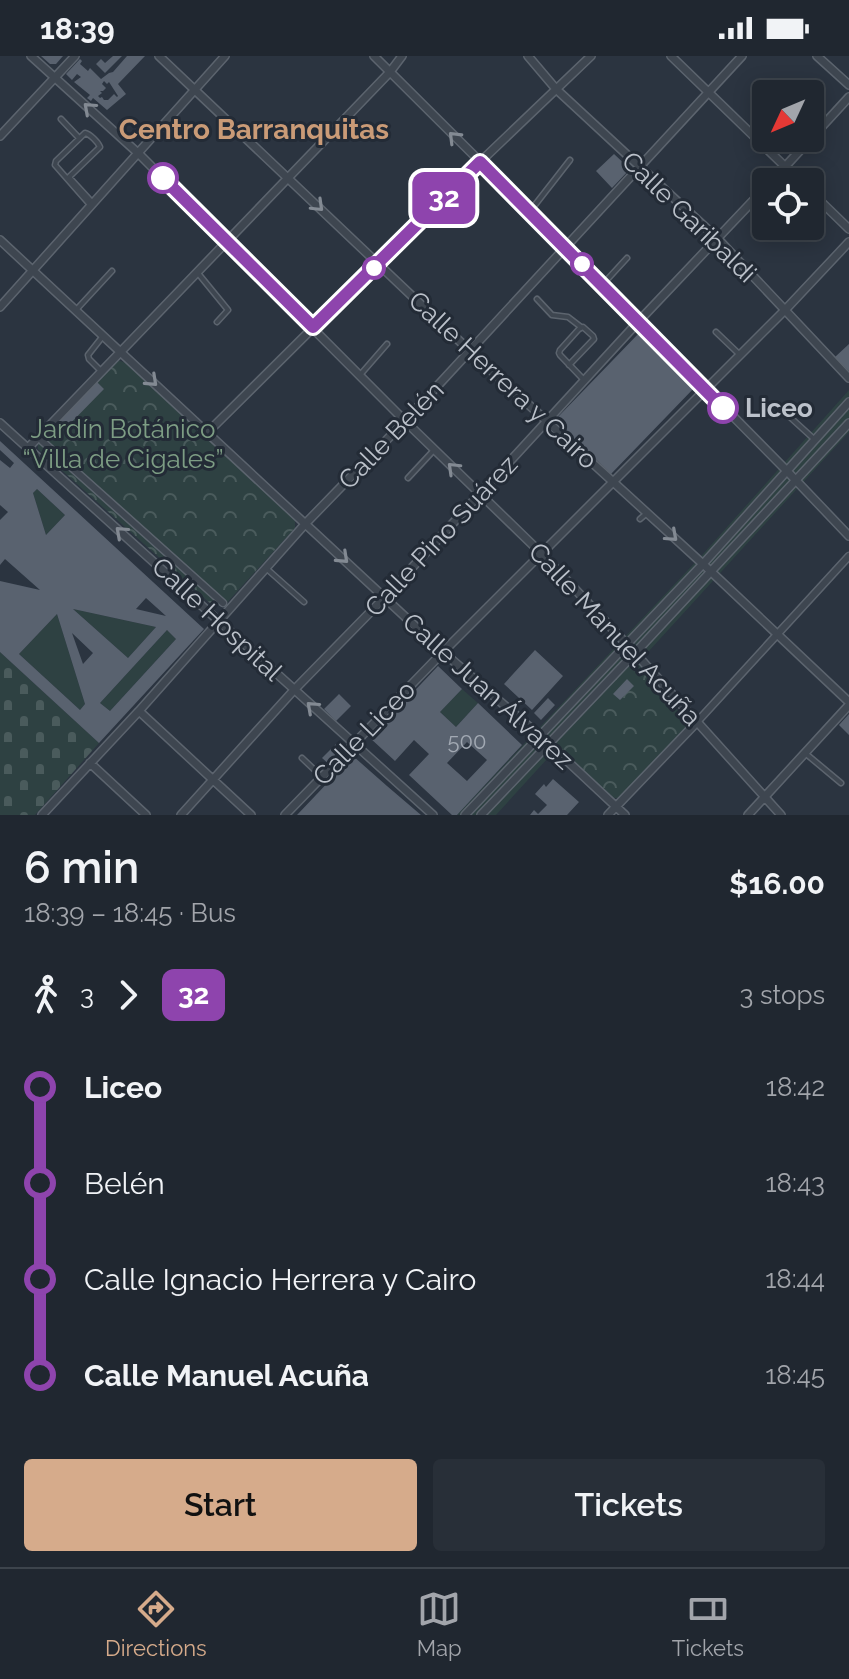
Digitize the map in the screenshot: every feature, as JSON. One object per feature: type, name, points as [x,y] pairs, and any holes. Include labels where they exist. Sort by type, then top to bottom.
[{"type":"street","name":"Calle Manuel Acuña","points":[[31,56],[139,154],[542,554],[781,815]]},
{"type":"street","points":[[0,136],[75,56]]},
{"type":"street","name":"Calle Herrera y Cairo","points":[[159,56],[613,482],[644,516],[703,564],[849,703]]},
{"type":"street","points":[[0,307],[225,56]]},
{"type":"street","points":[[374,56],[849,536]]},
{"type":"street","points":[[28,448],[402,56]]},
{"type":"street","name":"Calle Garibaldi","points":[[528,56],[556,89],[718,239],[849,378]]},
{"type":"street","points":[[208,432],[591,56]]},
{"type":"street","points":[[671,56],[785,167],[849,97]]},
{"type":"street","name":"Calle Belén","points":[[42,815],[306,523],[405,421],[742,56]]},
{"type":"street","points":[[817,56],[849,85]]},
{"type":"street","name":"Calle Pino Suárez","points":[[181,815],[294,690],[481,495],[584,380],[752,202]]},
{"type":"street","points":[[824,205],[849,229]]},
{"type":"street","name":"Calle Juan Álvarez","points":[[0,240],[443,652],[625,815]]},
{"type":"street","name":"Calle Liceo","points":[[285,815],[849,242]]},
{"type":"street","points":[[465,815],[703,564],[849,402]]},
{"type":"street","name":"Calle Hospital","points":[[0,423],[433,815]]},
{"type":"street","points":[[481,815],[849,423]]},
{"type":"street","points":[[42,441],[223,603]]},
{"type":"street","points":[[608,815],[849,556]]},
{"type":"street","points":[[748,815],[849,703]]},
{"type":"street","points":[[139,711],[251,815]]},
{"type":"street","points":[[90,763],[146,815]]},
{"type":"lane","points":[[61,119],[79,138]]},
{"type":"lane","points":[[68,178],[100,147],[88,133],[55,163],[56,167],[93,205]]},
{"type":"lane","points":[[530,212],[570,160]]},
{"type":"lane","points":[[602,285],[627,258]]},
{"type":"lane","points":[[76,310],[112,271]]},
{"type":"lane","points":[[197,272],[228,310],[217,322]]},
{"type":"lane","points":[[537,299],[552,315],[568,317],[593,336],[594,339],[569,365]]},
{"type":"lane","points":[[581,327],[559,351],[584,380]]},
{"type":"lane","points":[[716,332],[739,354]]},
{"type":"lane","points":[[101,371],[88,355],[104,336]]},
{"type":"lane","points":[[360,375],[387,344]]},
{"type":"lane","points":[[780,408],[814,439]]},
{"type":"lane","points":[[408,478],[434,450]]},
{"type":"lane","points":[[266,568],[304,602]]},
{"type":"lane","points":[[805,753],[841,783]]},
{"type":"lane","points":[[302,758],[322,777]]},
{"type":"green space","name":"Jardín Botánico “Villa de Cigales”","points":[[117,360],[126,363],[295,519],[295,528],[224,606],[212,605],[38,449],[38,440]]},
{"type":"green space","points":[[849,390],[849,432],[638,663],[634,658],[553,743],[558,747],[496,815],[457,815],[703,554]]},
{"type":"green space","points":[[37,489],[65,515],[46,535],[33,493]]},
{"type":"green space","points":[[73,609],[156,627],[128,658]]},
{"type":"green space","points":[[57,614],[85,704],[80,710],[19,654]]},
{"type":"green space","points":[[167,630],[176,639],[110,711],[100,703]]},
{"type":"green space","points":[[0,652],[99,743],[35,815],[0,815]]},
{"type":"green space","points":[[633,658],[690,724],[619,798],[613,798],[553,743]]},
{"type":"green space","points":[[462,689],[478,703],[456,727],[440,712]]},
{"type":"building","points":[[41,56],[63,56],[56,64],[50,64]]},
{"type":"building","points":[[113,56],[122,56],[105,73],[96,64],[101,59],[105,63]]},
{"type":"building","points":[[127,56],[145,56],[118,84],[126,94],[107,110],[93,98],[91,101],[87,98],[90,95],[74,82],[81,77],[77,74],[72,80],[66,74],[80,59],[80,64],[88,71],[90,68],[101,79],[113,72]],"holes":[[[104,81],[109,82],[117,97],[114,94],[104,100],[98,96],[106,88],[102,84]]]},
{"type":"building","points":[[614,154],[630,169],[612,188],[596,171]]},
{"type":"building","points":[[640,332],[696,386],[611,474],[555,420]]},
{"type":"building","points":[[849,344],[849,371],[835,357]]},
{"type":"building","points":[[97,382],[104,389],[61,433],[54,427]]},
{"type":"building","points":[[0,441],[204,629],[99,743],[0,652],[0,581],[40,590],[5,559],[0,565],[0,520],[8,512],[0,505],[0,460],[10,468],[14,463],[0,450]],"holes":[[[37,489],[65,515],[46,535],[33,493]],[[146,598],[166,616],[136,609]],[[73,609],[156,627],[128,658]],[[57,614],[85,704],[80,710],[19,654]],[[167,630],[176,639],[110,711],[100,703]],[[72,633],[93,653],[83,664]]]},
{"type":"building","points":[[535,650],[563,676],[532,710],[504,684]]},
{"type":"building","points":[[438,666],[462,689],[440,712],[456,727],[478,703],[522,745],[457,815],[452,815],[409,775],[429,754],[414,740],[395,761],[370,738]],"holes":[[[467,742],[487,760],[467,781],[447,763]]]},
{"type":"building","points":[[627,679],[634,686],[620,700],[613,694]]},
{"type":"building","points":[[339,694],[351,706],[336,721],[324,709]]},
{"type":"building","points":[[548,698],[555,705],[541,720],[534,713]]},
{"type":"building","points":[[849,714],[849,735],[839,725]]},
{"type":"building","points":[[339,741],[346,748],[330,765],[322,758]]},
{"type":"building","points":[[353,756],[387,786],[421,815],[297,815]]},
{"type":"building","points":[[553,779],[579,802],[567,815],[530,815],[534,810],[538,814],[547,805],[535,794]]},
{"type":"bus line","name":"32","points":[[163,178],[313,327],[480,162],[723,408]]},
{"type":"place","name":"Liceo","points":[[723,408]]},
{"type":"district","name":"Centro Barranquitas","points":[[254,129]]}]
